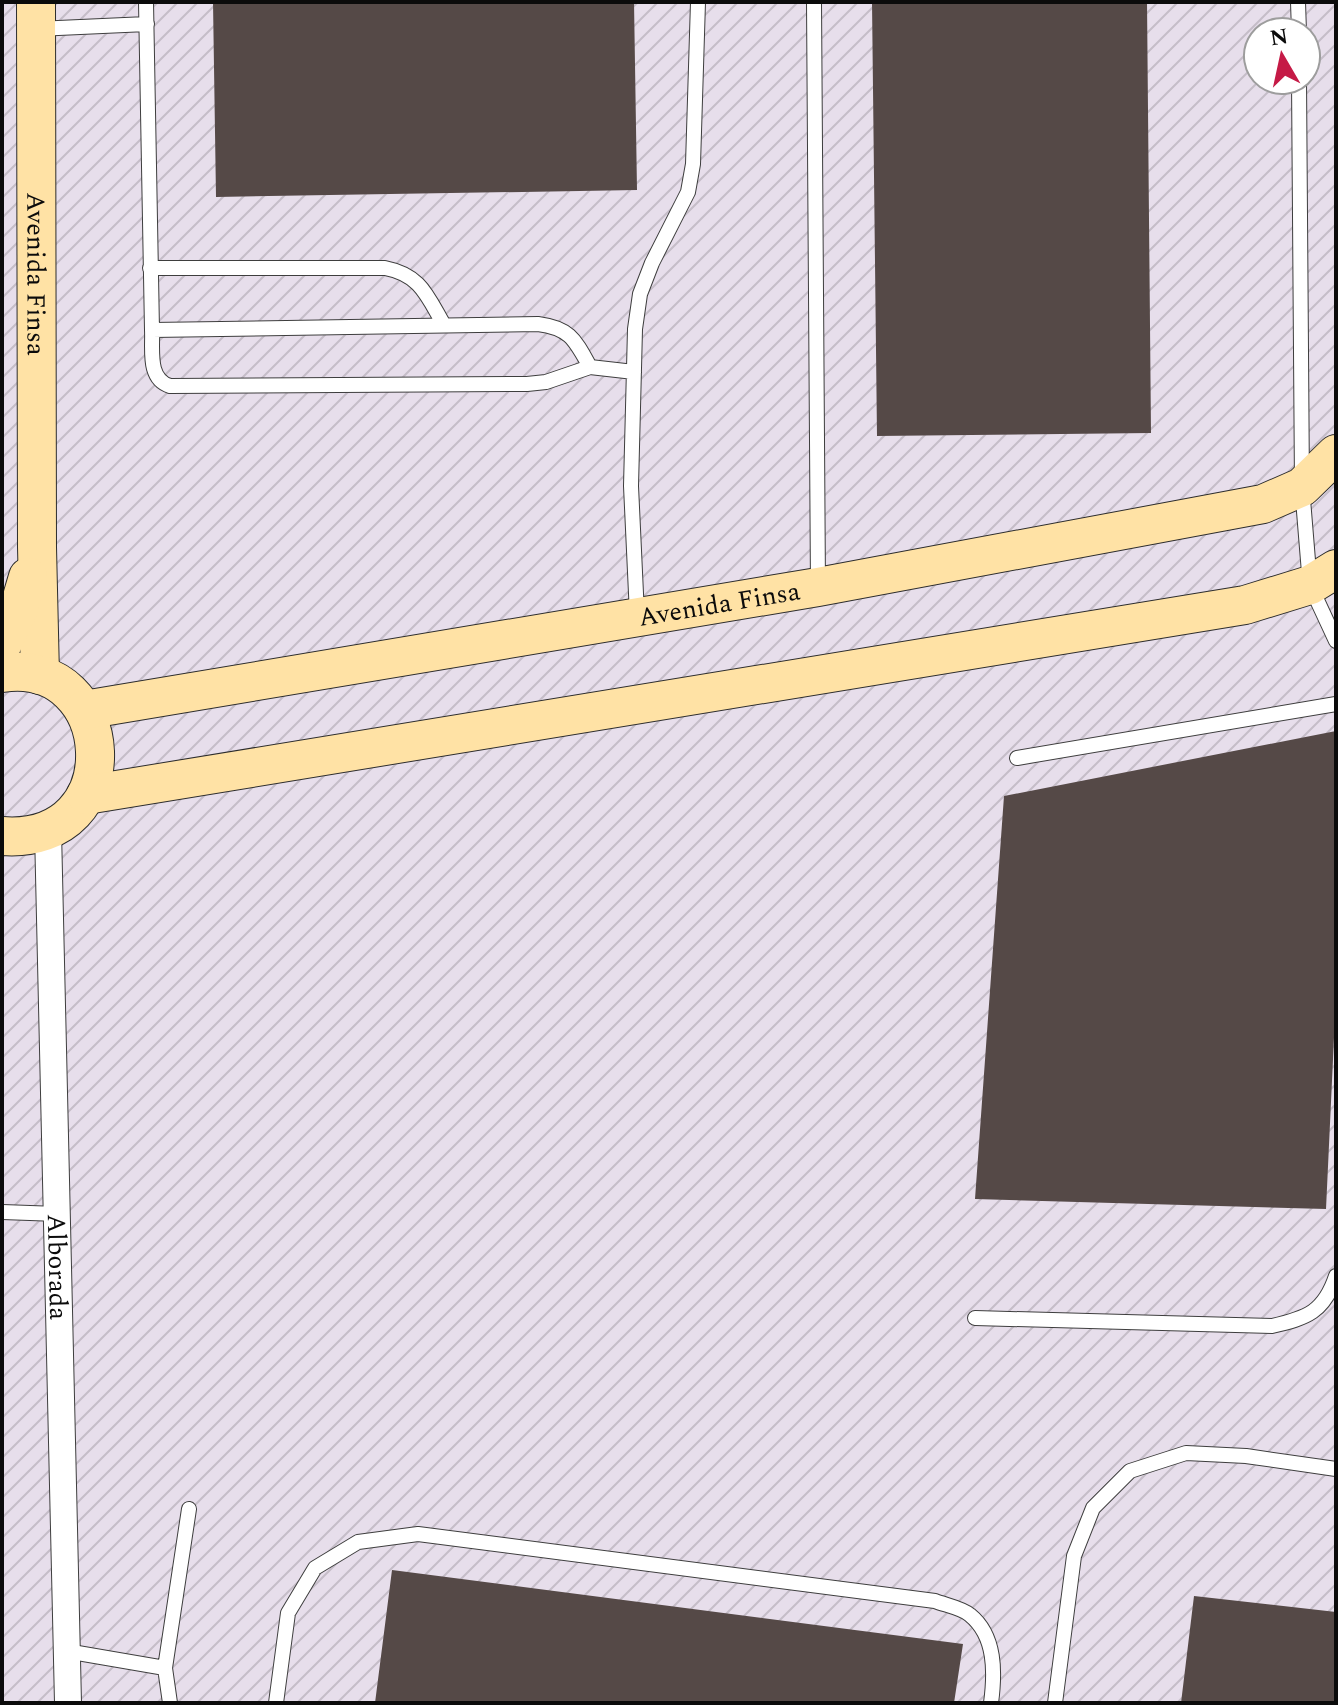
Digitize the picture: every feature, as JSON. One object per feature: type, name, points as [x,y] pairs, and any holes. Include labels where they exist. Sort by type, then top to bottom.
[{"type":"street","name":"Avenida Finsa","points":[[36,15],[40,675]]},
{"type":"street","name":"Avenida Finsa","points":[[84,710],[818,587],[1263,504],[1302,487],[1336,454]]},
{"type":"street","name":"Avenida Finsa","points":[[2,645],[18,611],[37,547]]},
{"type":"street","points":[[86,795],[1245,605],[1323,577]]},
{"type":"street","points":[[2,673],[13,671],[40,675],[65,689],[84,710],[96,739],[96,770],[86,795],[70,816],[48,831],[21,837],[2,836]]},
{"type":"street","name":"Alborada","points":[[48,831],[68,1703]]},
{"type":"lane","points":[[146,2],[152,330],[156,377],[162,383],[170,386],[527,384],[546,382],[590,367],[634,372]]},
{"type":"lane","points":[[637,616],[631,486],[635,329],[640,294],[688,192],[693,164],[698,2]]},
{"type":"lane","points":[[814,2],[818,587]]},
{"type":"lane","points":[[36,15],[147,24]]},
{"type":"lane","points":[[1299,96],[1302,487],[1336,641]]},
{"type":"lane","points":[[150,268],[385,268],[403,271],[415,279],[444,325]]},
{"type":"lane","points":[[152,330],[555,326],[576,341],[590,367]]},
{"type":"lane","points":[[1017,758],[1336,704]]},
{"type":"lane","points":[[2,1212],[58,1214]]},
{"type":"lane","points":[[975,1318],[1272,1326],[1304,1319],[1329,1298],[1336,1276]]},
{"type":"lane","points":[[1055,1703],[1074,1556],[1093,1508],[1130,1471],[1186,1453],[1246,1456],[1336,1469]]},
{"type":"lane","points":[[170,1703],[165,1668],[189,1509]]},
{"type":"lane","points":[[276,1703],[288,1613],[315,1568],[358,1542],[418,1534],[935,1601],[970,1614],[990,1643],[994,1680],[991,1703]]},
{"type":"lane","points":[[66,1651],[165,1668]]},
{"type":"shaded area","points":[[2,2],[1336,2],[1336,1703],[2,1703]]},
{"type":"building","points":[[213,2],[634,2],[637,190],[216,197]]},
{"type":"building","points":[[872,2],[1147,2],[1151,433],[877,436]]},
{"type":"building","points":[[1336,731],[1336,995],[1326,1209],[975,1199],[1004,796]]},
{"type":"building","points":[[392,1570],[963,1644],[954,1703],[375,1703]]},
{"type":"building","points":[[1194,1596],[1336,1612],[1336,1703],[1181,1703]]}]
